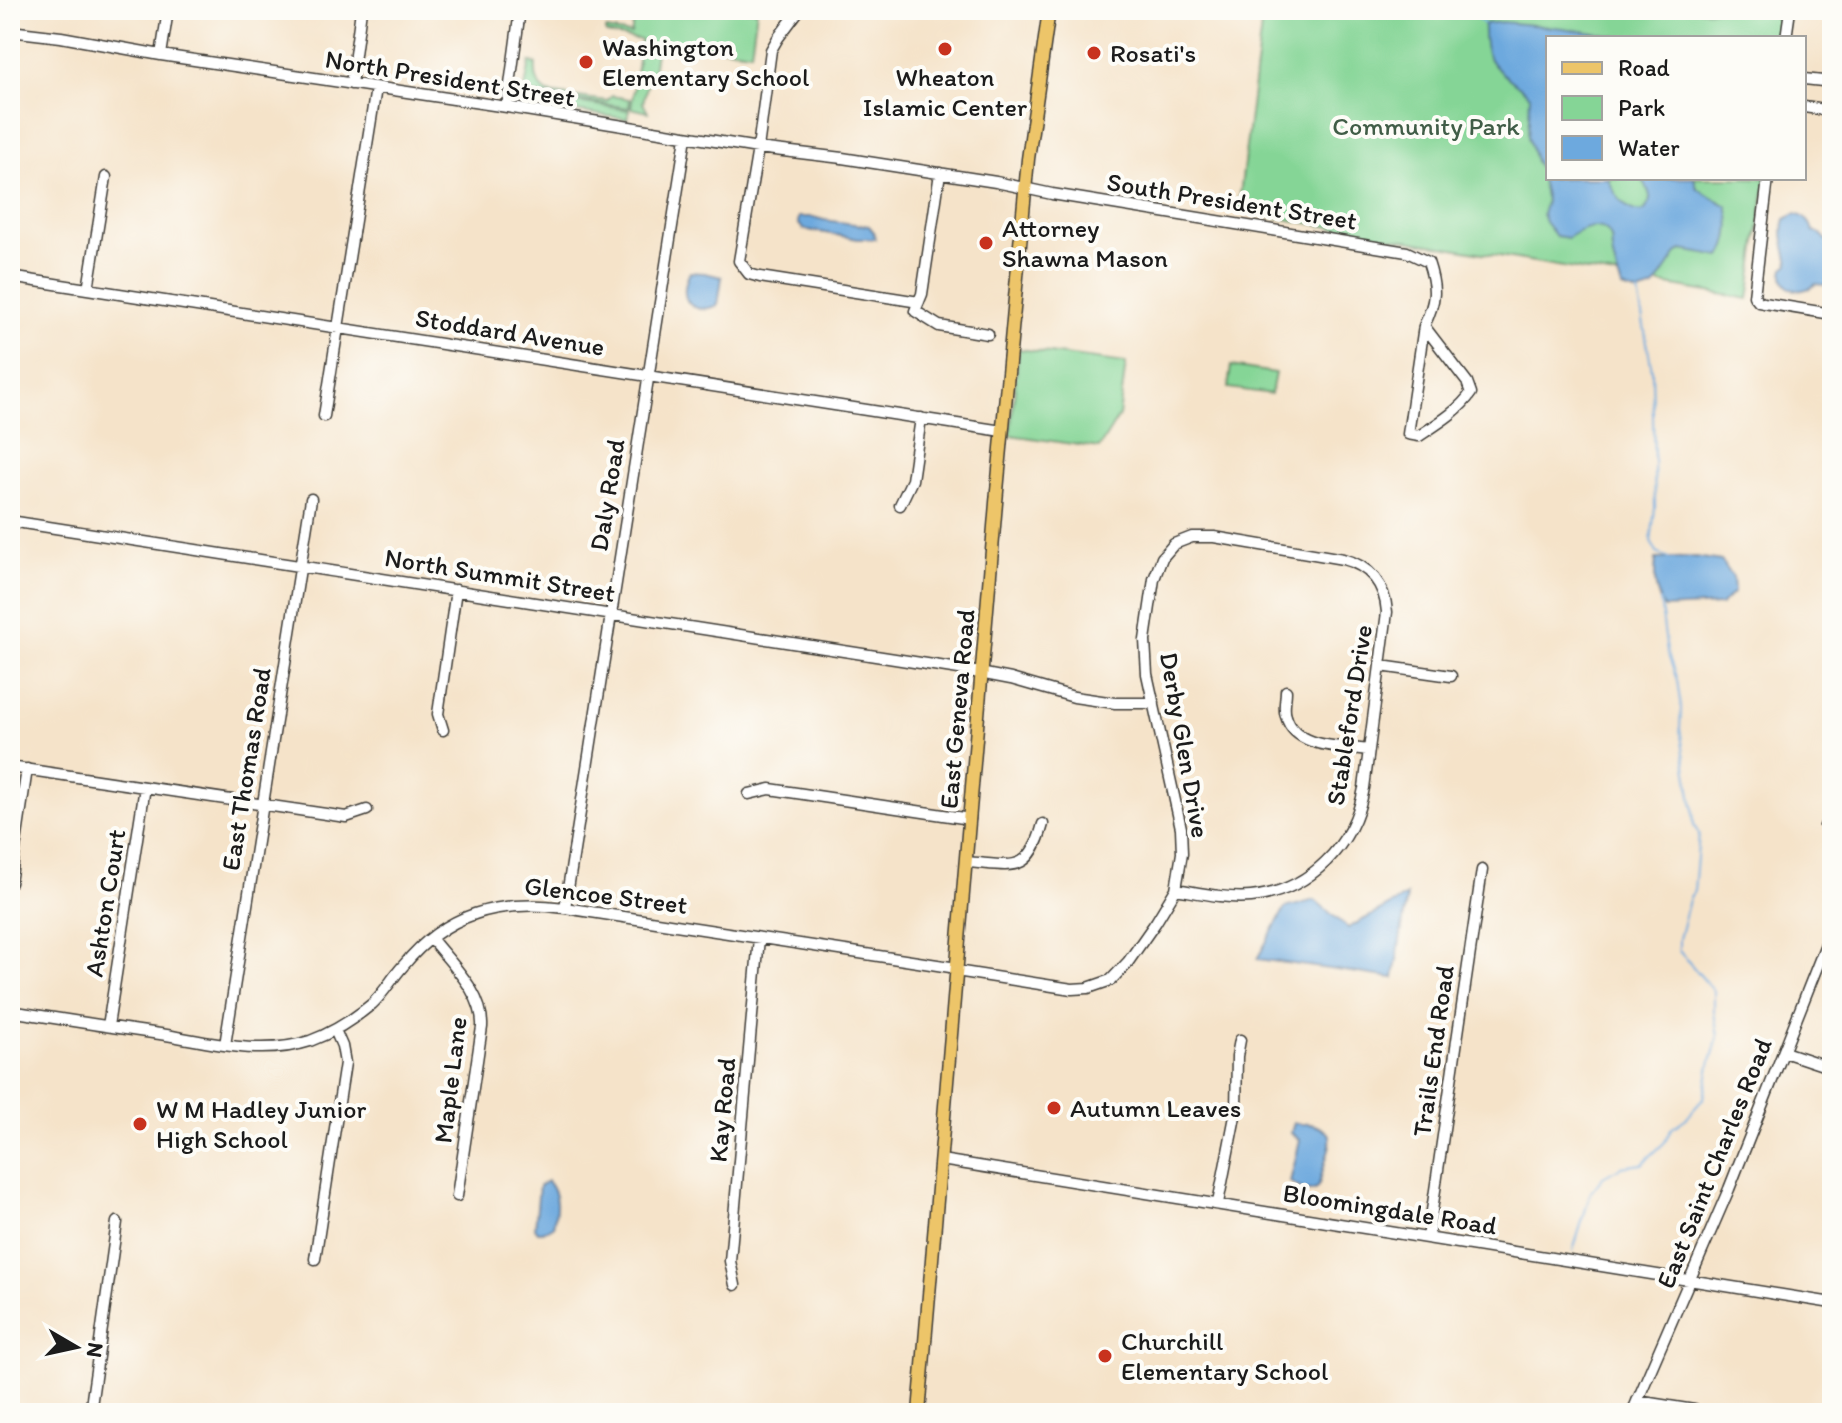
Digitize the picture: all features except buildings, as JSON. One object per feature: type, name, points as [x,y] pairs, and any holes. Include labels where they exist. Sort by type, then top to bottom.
[{"type":"main road","name":"East Geneva Road","points":[[919,1413],[1002,431],[1028,159],[1049,10]]},
{"type":"street","points":[[161,55],[168,10]]},
{"type":"street","points":[[351,84],[361,10]]},
{"type":"street","points":[[507,107],[520,10]]},
{"type":"street","points":[[799,10],[771,50],[739,261],[749,274],[919,302]]},
{"type":"street","points":[[1786,36],[1790,10]]},
{"type":"street","name":"North President Street","points":[[10,31],[1027,188]]},
{"type":"street","points":[[1806,79],[1832,82]]},
{"type":"street","points":[[324,416],[376,88]]},
{"type":"street","points":[[1806,107],[1832,111]]},
{"type":"street","name":"Daly Road","points":[[565,908],[686,137]]},
{"type":"street","points":[[940,173],[922,294],[915,311],[939,326],[988,334]]},
{"type":"street","points":[[88,289],[106,177]]},
{"type":"street","points":[[1768,180],[1753,287],[1755,299],[1832,314]]},
{"type":"street","name":"South President Street","points":[[1027,188],[1407,252],[1428,262],[1434,282],[1435,297],[1424,326]]},
{"type":"street","name":"Stoddard Avenue","points":[[10,277],[1002,431]]},
{"type":"street","points":[[1424,326],[1467,382],[1471,393],[1466,401],[1419,436],[1408,434],[1424,326]]},
{"type":"street","points":[[900,505],[912,480],[921,418]]},
{"type":"street","name":"East Thomas Road","points":[[225,1045],[311,499]]},
{"type":"street","name":"North Summit Street","points":[[10,521],[982,673],[1074,697],[1115,703],[1154,703]]},
{"type":"street","name":"Derby Glen Drive","points":[[1111,980],[1128,962],[1165,910],[1176,889],[1182,853],[1181,828],[1145,664],[1145,640],[1158,566],[1170,547],[1192,537],[1355,563]]},
{"type":"street","name":"Stableford Drive","points":[[1176,889],[1227,897],[1251,897],[1280,890],[1313,874],[1341,846],[1355,822],[1363,798],[1387,612],[1386,600],[1377,578],[1355,563]]},
{"type":"street","points":[[443,730],[438,714],[456,590]]},
{"type":"street","points":[[1381,666],[1451,676]]},
{"type":"street","points":[[1286,691],[1285,715],[1300,736],[1313,742],[1369,750]]},
{"type":"street","points":[[10,767],[346,817],[367,810]]},
{"type":"street","points":[[10,883],[27,769]]},
{"type":"street","name":"Ashton Court","points":[[108,1026],[145,787]]},
{"type":"street","points":[[749,794],[770,789],[970,819]]},
{"type":"street","points":[[966,862],[1011,865],[1025,859],[1037,846],[1043,824]]},
{"type":"street","name":"Trails End Road","points":[[1428,1238],[1482,870]]},
{"type":"street","name":"Glencoe Street","points":[[10,1011],[225,1045],[280,1048],[310,1041],[335,1030],[372,1004],[403,965],[431,938],[458,921],[493,908],[532,904],[1072,989],[1088,988],[1111,980]]},
{"type":"street","name":"East Saint Charles Road","points":[[1632,1413],[1690,1280],[1832,929]]},
{"type":"street","name":"Maple Lane","points":[[431,938],[476,996],[482,1013],[457,1196]]},
{"type":"street","name":"Kay Road","points":[[735,1285],[730,1261],[759,938]]},
{"type":"street","points":[[315,1259],[345,1063],[335,1030]]},
{"type":"street","points":[[1218,1203],[1236,1111],[1240,1040]]},
{"type":"street","points":[[1784,1052],[1832,1068]]},
{"type":"street","name":"Bloomingdale Road","points":[[941,1160],[1832,1303]]},
{"type":"street","points":[[90,1413],[117,1222]]},
{"type":"street","points":[[1637,1401],[1713,1413]]},
{"type":"street","points":[[1830,1413],[1832,1404]]},
{"type":"street","points":[[437,1413],[452,1413]]},
{"type":"green space","points":[[636,10],[757,10],[751,52],[658,39],[653,72],[650,72],[643,103],[648,112],[631,108],[641,40],[606,34],[606,30],[631,34]]},
{"type":"green space","name":"Community Park","points":[[1263,10],[1789,10],[1785,36],[1546,36],[1546,180],[1766,180],[1749,299],[1238,211]]},
{"type":"green space","points":[[530,62],[536,64],[538,81],[548,93],[607,101],[612,96],[630,99],[629,108],[524,92]]},
{"type":"green space","points":[[524,94],[629,110],[627,119],[523,103]]},
{"type":"green space","points":[[1019,349],[1126,363],[1119,416],[1099,448],[1010,435]]},
{"type":"green space","points":[[1231,366],[1275,373],[1271,394],[1228,388]]},
{"type":"water","points":[[1502,22],[1613,36],[1546,36],[1546,180],[1609,180],[1626,206],[1644,211],[1650,199],[1643,180],[1695,180],[1697,188],[1727,206],[1729,232],[1721,257],[1682,250],[1654,288],[1638,293],[1622,288],[1613,260],[1611,238],[1602,228],[1584,229],[1568,238],[1556,236],[1542,214],[1546,201],[1542,172],[1535,161],[1528,137],[1530,96],[1490,60],[1484,39],[1484,24]]},
{"type":"water","points":[[1795,214],[1807,220],[1813,232],[1821,234],[1832,246],[1832,282],[1798,290],[1784,282],[1784,268],[1789,264],[1783,230],[1785,219]]},
{"type":"water","points":[[799,217],[869,226],[875,239],[803,229],[798,223]]},
{"type":"water","points":[[690,272],[722,277],[718,305],[700,308],[688,302],[685,289]]},
{"type":"water","points":[[1696,557],[1721,561],[1733,577],[1734,592],[1721,605],[1664,608],[1656,585],[1656,559]]},
{"type":"water","points":[[1407,896],[1394,978],[1257,959],[1285,908],[1315,900],[1348,928]]},
{"type":"water","points":[[1294,1122],[1315,1125],[1330,1135],[1319,1184],[1310,1191],[1290,1182],[1300,1140],[1291,1133]]},
{"type":"water","points":[[547,1181],[555,1197],[553,1226],[538,1232],[535,1228],[539,1186]]},
{"type":"waterway","points":[[1466,10],[1484,24]]},
{"type":"waterway","points":[[1638,293],[1652,370],[1655,508],[1651,542],[1657,553],[1669,561]]},
{"type":"waterway","points":[[1573,1251],[1591,1192],[1603,1177],[1621,1167],[1642,1164],[1665,1142],[1671,1129],[1688,1117],[1704,1098],[1718,1037],[1714,991],[1679,951],[1679,939],[1694,891],[1699,834],[1694,826],[1680,729],[1677,680],[1667,652],[1660,600]]},
{"type":"place","name":"Wheaton Islamic Center","points":[[945,49]]},
{"type":"place","name":"Rosati's","points":[[1094,53]]},
{"type":"place","name":"Washington Elementary School","points":[[586,62]]},
{"type":"place","name":"Attorney Shawna Mason","points":[[986,243]]},
{"type":"place","name":"Autumn Leaves","points":[[1054,1108]]},
{"type":"place","name":"W M Hadley Junior High School","points":[[140,1124]]},
{"type":"place","name":"Churchill Elementary School","points":[[1105,1356]]}]
